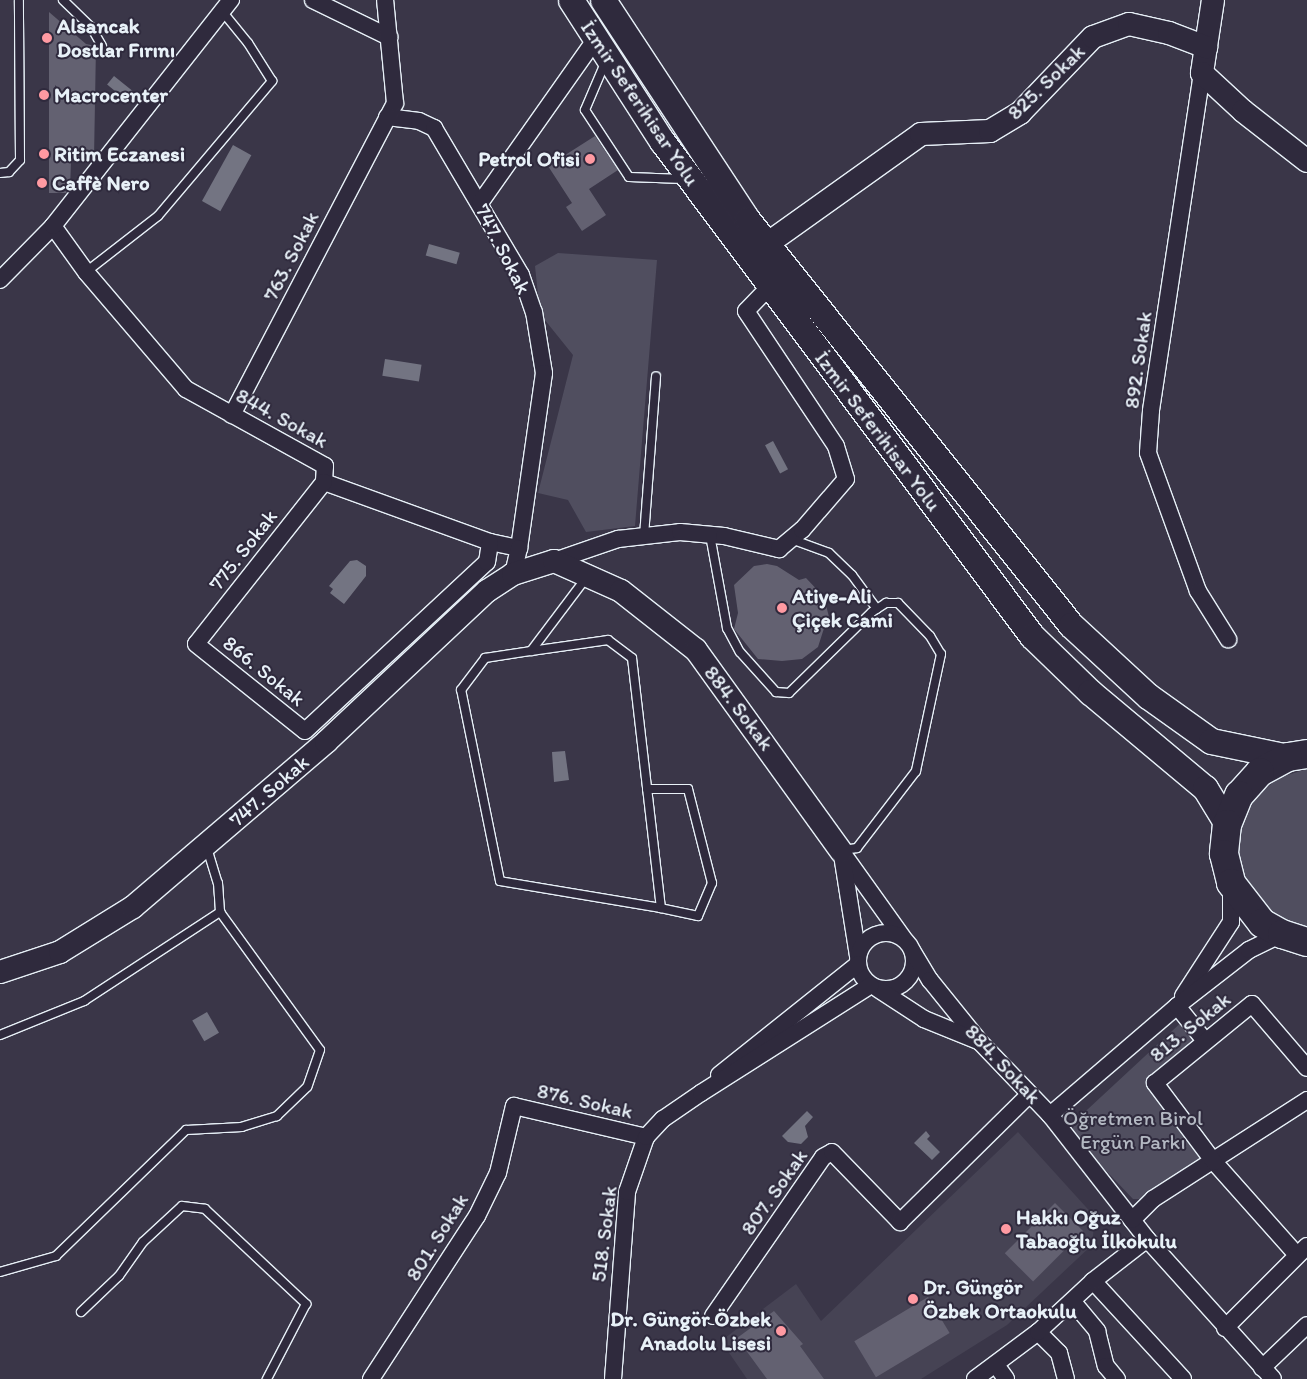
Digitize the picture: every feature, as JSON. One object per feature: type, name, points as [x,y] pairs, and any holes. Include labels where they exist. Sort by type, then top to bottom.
[{"type":"highway","points":[[1298,755],[1260,772],[1239,795],[1227,824],[1224,854],[1231,883],[1262,923],[1300,940]]},
{"type":"main road","name":"İzmir Seferihisar Yolu","points":[[571,0],[601,49],[690,179],[1032,636],[1090,692],[1204,788],[1227,824]]},
{"type":"main road","name":"İzmir Seferihisar Yolu","points":[[603,0],[656,84],[767,244],[1071,624],[1148,696],[1211,741],[1298,755]]},
{"type":"street","points":[[313,0],[389,37]]},
{"type":"street","points":[[386,0],[395,103],[387,117]]},
{"type":"street","points":[[1213,0],[1202,73],[1243,111],[1307,161]]},
{"type":"street","points":[[0,280],[54,226],[226,6]]},
{"type":"street","name":"825. Sokak","points":[[767,244],[921,134],[990,131],[1020,113],[1093,37],[1129,24],[1169,33],[1206,47]]},
{"type":"street","points":[[480,203],[601,49]]},
{"type":"street","name":"892. Sokak","points":[[1202,73],[1151,411],[1148,453],[1198,590],[1228,639]]},
{"type":"street","name":"747. Sokak","points":[[387,117],[419,120],[434,128],[521,275],[534,312],[544,373],[519,548]]},
{"type":"street","name":"763. Sokak","points":[[232,415],[387,117]]},
{"type":"street","name":"844. Sokak","points":[[54,226],[86,272],[186,389],[325,466],[324,482],[490,542],[519,548]]},
{"type":"street","points":[[519,548],[514,574],[618,538],[680,532],[785,544],[846,479],[836,446],[746,311],[769,287]]},
{"type":"street","name":"775. Sokak","points":[[196,644],[324,482]]},
{"type":"street","name":"866. Sokak","points":[[196,644],[305,731],[487,562],[490,542]]},
{"type":"street","name":"884. Sokak","points":[[554,561],[621,591],[696,650],[909,945],[930,980],[980,1042],[1050,1115],[1148,1239],[1225,1328],[1268,1373]]},
{"type":"street","name":"747. Sokak","points":[[0,972],[60,952],[133,907],[326,742],[487,591],[514,574]]},
{"type":"street","points":[[841,850],[858,960],[874,987],[924,1019],[980,1042]]},
{"type":"street","points":[[1176,1006],[1231,922],[1231,883]]},
{"type":"street","points":[[858,960],[862,947],[877,935],[896,934],[909,945],[914,969],[904,984],[887,990],[874,987]]},
{"type":"street","points":[[1050,1115],[1176,1006],[1249,950],[1300,940]]},
{"type":"street","name":"518. Sokak","points":[[701,1093],[726,1067],[797,1015],[858,960]]},
{"type":"street","name":"518. Sokak","points":[[613,1379],[627,1192],[646,1137],[662,1119],[701,1093],[874,987]]},
{"type":"street","name":"813. Sokak","points":[[1214,1162],[1155,1083],[1252,1004],[1307,1068]]},
{"type":"street","points":[[1176,1006],[1205,1041]]},
{"type":"street","name":"807. Sokak","points":[[713,1316],[823,1157],[832,1152],[900,1222],[1030,1094]]},
{"type":"street","points":[[1132,1220],[1153,1199],[1214,1162],[1307,1100]]},
{"type":"street","name":"876. Sokak","points":[[514,1106],[646,1137]]},
{"type":"street","name":"801. Sokak","points":[[371,1379],[477,1216],[498,1173],[514,1106]]},
{"type":"street","points":[[1214,1162],[1302,1250],[1225,1328]]},
{"type":"street","points":[[975,1379],[1038,1332],[1073,1302],[1092,1281],[1148,1239]]},
{"type":"street","points":[[1092,1281],[1183,1379]]},
{"type":"street","points":[[1073,1302],[1097,1331],[1106,1366],[1117,1379]]},
{"type":"street","points":[[1268,1373],[1307,1325]]},
{"type":"street","points":[[1038,1332],[1059,1352],[1066,1379]]},
{"type":"street","points":[[601,1379],[614,1356]]},
{"type":"street","points":[[996,1365],[1006,1379]]},
{"type":"lane","points":[[0,173],[9,172],[20,160],[19,0]]},
{"type":"lane","points":[[63,0],[91,27],[102,46]]},
{"type":"lane","points":[[86,272],[158,216],[272,81],[226,6]]},
{"type":"lane","points":[[601,49],[585,110],[629,177],[690,179]]},
{"type":"lane","points":[[644,536],[656,376]]},
{"type":"lane","points":[[710,535],[726,628],[740,652],[776,692],[789,693],[877,609],[886,603],[898,603],[930,636],[941,654],[938,678],[916,771],[856,848],[841,850]]},
{"type":"lane","points":[[785,544],[829,553],[852,575],[877,609]]},
{"type":"lane","points":[[531,652],[587,576]]},
{"type":"lane","points":[[647,789],[688,789],[712,883],[698,916],[500,880],[461,690],[485,658],[608,640],[632,658],[647,789],[661,908]]},
{"type":"lane","points":[[0,1272],[56,1256],[186,1130],[242,1127],[277,1116],[307,1087],[320,1050],[220,912],[218,883],[206,846]]},
{"type":"lane","points":[[0,1035],[84,1001],[220,912]]},
{"type":"lane","points":[[81,1312],[119,1276],[144,1242],[182,1206],[205,1209],[306,1304],[267,1379]]},
{"type":"shaded area","points":[[1018,1132],[1095,1217],[1092,1245],[1007,1325],[921,1379],[747,1379],[721,1341],[796,1284],[821,1321]]},
{"type":"green space","points":[[558,253],[657,260],[635,526],[586,532],[568,500],[538,493],[573,355],[540,314],[535,266]]},
{"type":"green space","points":[[1307,769],[1307,926],[1294,924],[1272,912],[1254,895],[1242,873],[1238,848],[1243,820],[1257,796],[1278,778]]},
{"type":"green space","name":"Öğretmen Birol Ergün Parkı","points":[[1186,1018],[1202,1037],[1156,1074],[1214,1162],[1153,1199],[1133,1199],[1072,1135],[1074,1122]]},
{"type":"water","points":[[114,76],[134,92],[127,101],[107,85]]},
{"type":"water","points":[[233,145],[251,155],[220,211],[202,201]]},
{"type":"water","points":[[429,244],[460,253],[456,264],[426,256]]},
{"type":"water","points":[[385,359],[422,365],[419,382],[382,376]]},
{"type":"water","points":[[773,441],[788,469],[780,473],[765,445]]},
{"type":"water","points":[[357,560],[366,566],[366,576],[344,604],[330,593],[333,589],[329,586],[350,561]]},
{"type":"water","points":[[565,751],[569,780],[554,782],[552,752]]},
{"type":"water","points":[[207,1012],[219,1033],[204,1041],[192,1020]]},
{"type":"water","points":[[807,1111],[813,1117],[805,1126],[808,1137],[801,1144],[788,1142],[782,1136]]},
{"type":"water","points":[[926,1131],[930,1136],[927,1139],[940,1152],[932,1160],[914,1143]]},
{"type":"building","points":[[49,12],[86,44],[96,46],[94,158],[91,162],[71,162],[70,188],[66,193],[49,193]]},
{"type":"building","points":[[595,136],[618,170],[589,189],[606,215],[582,231],[566,207],[572,203],[548,166]]},
{"type":"building","name":"Atiye-Ali Çiçek Cami","points":[[767,564],[777,566],[799,580],[806,578],[824,597],[830,621],[826,622],[818,647],[802,659],[782,661],[758,659],[734,629],[738,613],[734,585],[754,566]]},
{"type":"building","name":"Hakkı Oğuz Tabaoğlu İlkokulu","points":[[1055,1203],[1083,1231],[1033,1281],[1005,1253]]},
{"type":"building","name":"Dr. Güngör Özbek Ortaokulu","points":[[928,1297],[950,1333],[876,1377],[854,1341]]},
{"type":"building","name":"Dr. Güngör Özbek Anadolu Lisesi","points":[[774,1311],[803,1344],[800,1346],[824,1379],[767,1379],[737,1338]]},
{"type":"place","name":"Alsancak Dostlar Fırını","points":[[47,38]]},
{"type":"place","name":"Macrocenter","points":[[44,95]]},
{"type":"place","name":"Ritim Eczanesi","points":[[44,154]]},
{"type":"place","name":"Petrol Ofisi","points":[[590,159]]},
{"type":"place","name":"Caffè Nero","points":[[42,183]]},
{"type":"place","name":"Atiye-Ali Çiçek Cami","points":[[782,608]]},
{"type":"place","name":"Hakkı Oğuz Tabaoğlu İlkokulu","points":[[1006,1229]]},
{"type":"place","name":"Dr. Güngör Özbek Ortaokulu","points":[[913,1299]]},
{"type":"place","name":"Dr. Güngör Özbek Anadolu Lisesi","points":[[781,1331]]}]
